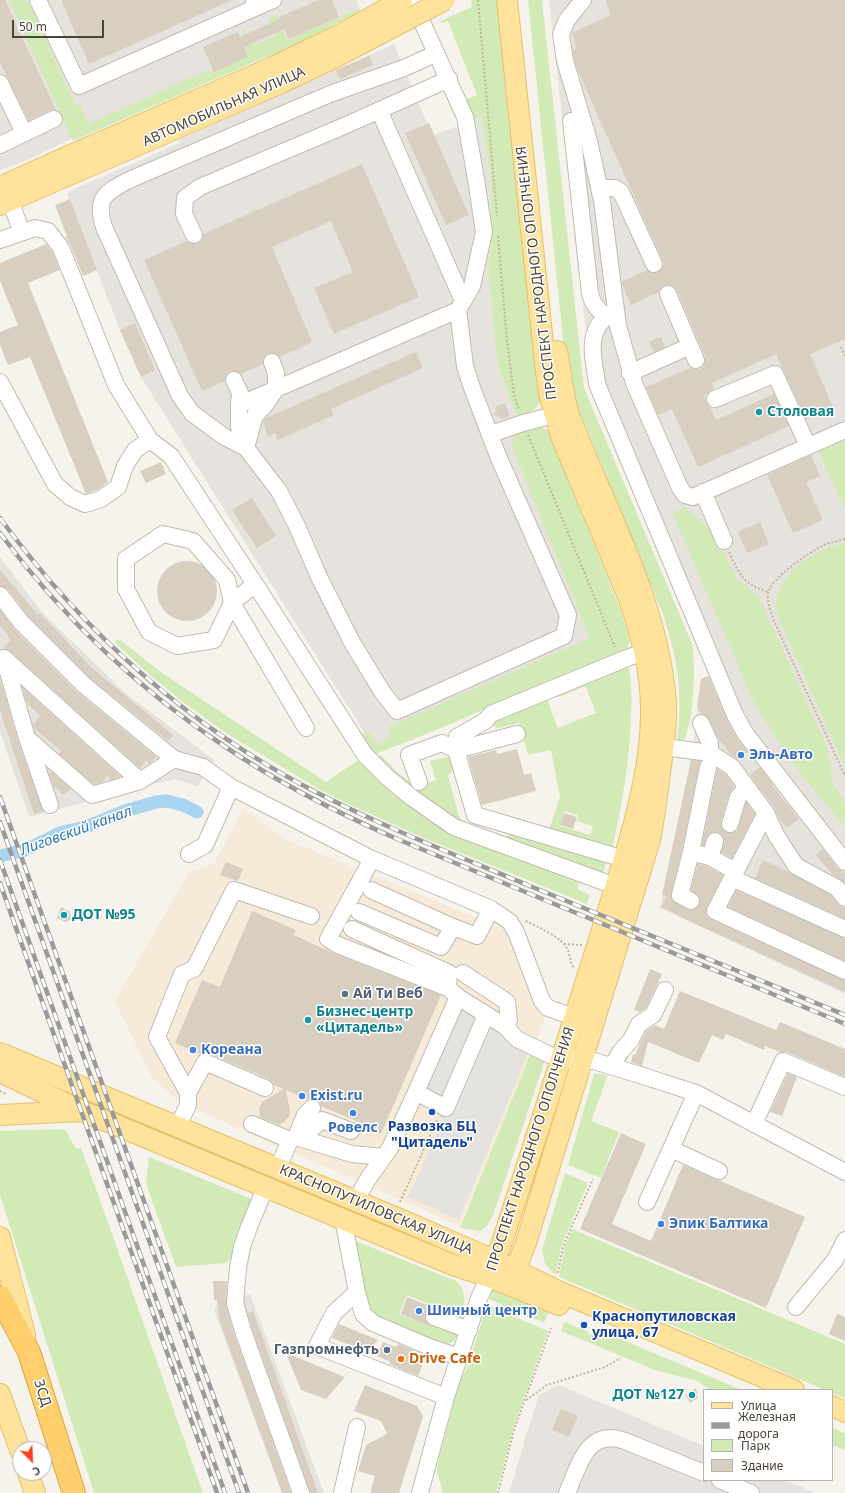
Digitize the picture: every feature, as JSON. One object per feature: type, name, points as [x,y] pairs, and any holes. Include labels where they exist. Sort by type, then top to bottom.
[{"type":"highway","name":"ЗСД","points":[[0,1297],[29,1352],[74,1493]]},
{"type":"main road","name":"АВТОМОБИЛЬНАЯ УЛИЦА","points":[[3,198],[278,74],[339,35],[402,0]]},
{"type":"main road","name":"АВТОМОБИЛЬНАЯ УЛИЦА","points":[[3,198],[55,162],[278,74],[332,59],[445,0]]},
{"type":"main road","name":"ПРОСПЕКТ НАРОДНОГО ОПОЛЧЕНИЯ","points":[[507,0],[546,372],[554,415],[629,599],[650,678],[651,710],[650,735],[637,810],[616,886],[584,1021],[582,1060],[526,1243],[515,1271]]},
{"type":"main road","name":"ПРОСПЕКТ НАРОДНОГО ОПОЛЧЕНИЯ","points":[[492,1269],[562,1059],[584,1021],[650,840],[664,747],[666,705],[662,665],[653,626],[640,586],[579,439],[565,399],[554,328],[520,0]]},
{"type":"main road","points":[[0,182],[55,162]]},
{"type":"main road","name":"КРАСНОПУТИЛОВСКАЯ УЛИЦА","points":[[0,1053],[355,1201],[492,1269],[758,1389]]},
{"type":"main road","name":"КРАСНОПУТИЛОВСКАЯ УЛИЦА","points":[[0,1072],[82,1111],[266,1186],[453,1265],[515,1271],[560,1292],[792,1389]]},
{"type":"main road","points":[[0,1115],[82,1111]]},
{"type":"main road","points":[[0,1237],[29,1352]]},
{"type":"main road","points":[[0,1394],[17,1441]]},
{"type":"main road","points":[[833,1406],[845,1412]]},
{"type":"main road","points":[[833,1420],[845,1426]]},
{"type":"main road","points":[[31,1481],[35,1493]]},
{"type":"street","points":[[38,0],[79,86],[256,3],[273,0]]},
{"type":"street","points":[[239,405],[461,306],[472,286],[484,232],[467,122],[449,79],[435,54],[412,0]]},
{"type":"street","points":[[583,0],[567,20],[561,34],[566,61],[590,142],[599,188],[611,316]]},
{"type":"street","points":[[246,448],[223,436],[192,413],[180,396],[104,228],[99,213],[102,200],[111,189],[129,180],[330,94],[404,68],[435,54]]},
{"type":"street","points":[[194,236],[184,214],[185,198],[200,187],[449,79]]},
{"type":"street","points":[[0,83],[24,133]]},
{"type":"street","points":[[234,380],[240,393],[239,427],[246,448],[279,491],[352,644],[383,693],[397,710],[564,636],[568,615],[567,612],[498,456],[491,434],[470,385],[465,366],[461,306],[379,110]]},
{"type":"street","points":[[0,145],[54,119]]},
{"type":"street","points":[[571,121],[591,301],[595,307],[611,316],[618,326],[630,373],[680,488],[685,495],[693,497],[845,430]]},
{"type":"street","points":[[599,188],[615,188],[621,192],[654,264]]},
{"type":"street","points":[[3,198],[22,232]]},
{"type":"street","points":[[0,240],[35,228],[48,231],[61,248],[116,385],[150,440],[171,456],[365,755],[387,777],[454,827],[616,886]]},
{"type":"street","points":[[630,373],[693,353],[668,294]]},
{"type":"street","points":[[611,316],[597,329],[593,339],[597,384],[734,715],[745,733],[845,862]]},
{"type":"street","points":[[246,448],[255,415],[265,405],[276,389],[276,373],[272,362]]},
{"type":"street","points":[[715,399],[774,374],[808,446]]},
{"type":"street","points":[[0,382],[55,484],[70,497],[85,504],[101,499],[118,487],[125,466],[135,450],[150,440]]},
{"type":"street","points":[[491,434],[523,423],[554,415]]},
{"type":"street","points":[[703,492],[724,541]]},
{"type":"street","points":[[255,584],[232,603],[214,640],[177,646],[149,632],[126,589],[126,559],[163,534],[193,541],[227,580],[232,603],[306,728]]},
{"type":"street","points":[[0,595],[21,622],[84,686],[174,759],[203,767],[231,787],[372,859],[491,909],[510,922],[516,932],[542,1001],[548,1008],[584,1021]]},
{"type":"street","points":[[624,859],[474,815],[456,750],[457,737],[485,721],[491,714],[644,652]]},
{"type":"street","points":[[2,654],[140,781]]},
{"type":"street","points":[[2,654],[27,738],[50,805]]},
{"type":"street","points":[[691,901],[680,894],[691,852],[709,760],[710,742],[701,723]]},
{"type":"street","points":[[419,782],[409,755],[442,743],[456,750],[517,734]]},
{"type":"street","points":[[27,738],[92,795],[140,781],[174,759]]},
{"type":"street","points":[[664,747],[732,767],[766,813],[776,835],[796,866],[837,888],[845,898]]},
{"type":"street","points":[[189,854],[205,845],[231,787]]},
{"type":"street","points":[[730,824],[738,797],[747,787]]},
{"type":"street","points":[[766,813],[715,911],[845,971]]},
{"type":"street","points":[[710,857],[715,841]]},
{"type":"street","points":[[691,852],[710,857],[734,875],[845,929]]},
{"type":"street","points":[[372,859],[328,939],[338,945],[453,992],[506,1027],[517,1039],[550,1055],[562,1059],[594,1061],[696,1093],[845,1172]]},
{"type":"street","points":[[188,1093],[157,1037],[182,974],[194,969],[234,890],[311,916]]},
{"type":"street","points":[[371,890],[453,927],[477,936],[491,909]]},
{"type":"street","points":[[359,912],[441,947],[453,927]]},
{"type":"street","points":[[352,930],[449,973],[453,992],[416,1092],[390,1148],[368,1178],[355,1201]]},
{"type":"street","points":[[463,973],[507,1002],[509,1020],[506,1027]]},
{"type":"street","points":[[612,1066],[621,1051],[631,1040],[639,1024],[653,1015],[665,990]]},
{"type":"street","points":[[416,1092],[446,1108],[486,1014]]},
{"type":"street","points":[[754,1124],[782,1061],[845,1088]]},
{"type":"street","points":[[178,1126],[188,1105],[188,1093],[205,1062],[265,1088]]},
{"type":"street","points":[[647,1202],[696,1093]]},
{"type":"street","points":[[278,1168],[306,1115],[312,1108]]},
{"type":"street","points":[[293,1138],[306,1133],[322,1120],[355,1127]]},
{"type":"street","points":[[252,1124],[293,1138],[352,1154],[383,1157]]},
{"type":"street","points":[[671,1149],[719,1171]]},
{"type":"street","points":[[266,1186],[242,1247],[238,1268],[235,1303],[243,1331],[301,1493]]},
{"type":"street","points":[[343,1219],[357,1292],[364,1314],[372,1323],[460,1357]]},
{"type":"street","points":[[796,1307],[835,1260],[845,1240]]},
{"type":"street","points":[[420,1493],[446,1397],[479,1298],[492,1269]]},
{"type":"street","points":[[357,1292],[334,1313],[317,1346],[446,1397]]},
{"type":"street","points":[[434,1317],[469,1330]]},
{"type":"street","points":[[342,1493],[357,1427]]},
{"type":"street","points":[[567,1493],[588,1448],[597,1440],[605,1437],[616,1437],[625,1440],[703,1474]]},
{"type":"street","points":[[722,1481],[751,1493]]},
{"type":"path","points":[[841,347],[845,356]]},
{"type":"path","points":[[845,539],[826,544],[810,552],[794,563],[777,579],[768,592],[769,606],[774,621],[845,776]]},
{"type":"path","points":[[724,541],[740,575],[752,586],[768,592]]},
{"type":"path","points":[[525,920],[564,944],[568,951],[571,964],[576,972]]},
{"type":"path","points":[[564,944],[585,944]]},
{"type":"path","points":[[403,1196],[436,1121],[446,1108]]},
{"type":"path","points":[[355,1127],[394,1139]]},
{"type":"path","points":[[557,1278],[563,1246],[593,1179]]},
{"type":"path","points":[[498,1493],[514,1430],[526,1401],[551,1328]]},
{"type":"path","points":[[526,1401],[547,1385],[604,1367],[621,1358]]},
{"type":"shaded area","points":[[0,0],[356,0],[361,10],[27,160],[0,170]]},
{"type":"shaded area","points":[[549,0],[845,0],[845,994],[660,908],[692,755],[701,679],[712,675],[592,385]]},
{"type":"shaded area","points":[[394,44],[427,123],[429,123],[434,135],[482,117],[490,175],[492,241],[488,262],[496,352],[500,371],[519,424],[611,647],[376,751],[141,377],[120,330],[67,194],[76,188],[180,143],[179,140]]},
{"type":"shaded area","points":[[0,557],[40,610],[123,691],[214,760],[198,786],[174,779],[29,817],[0,732]]},
{"type":"shaded area","points":[[243,809],[287,840],[509,931],[546,1015],[460,1226],[183,1104],[152,1078],[115,1001],[189,872],[214,864]]},
{"type":"shaded area","points":[[451,1002],[496,1028],[528,1053],[459,1220],[408,1197],[443,1120],[412,1095]]},
{"type":"shaded area","points":[[250,1294],[324,1493],[282,1493],[214,1310],[217,1305]]},
{"type":"shaded area","points":[[559,1385],[703,1446],[703,1481],[787,1481],[815,1493],[509,1493],[526,1433],[539,1395]]},
{"type":"green space","points":[[9,0],[28,0],[76,106],[80,105],[88,124],[206,71],[213,72],[249,57],[244,45],[247,44],[241,30],[244,29],[253,46],[276,36],[268,19],[276,16],[287,40],[358,9],[359,12],[268,58],[266,57],[73,141]]},
{"type":"green space","points":[[471,0],[499,0],[541,398],[535,409],[517,418],[500,371],[496,352],[488,262],[492,241],[490,175],[482,117],[472,120],[463,101],[477,95],[448,21],[441,23],[440,21],[472,7]]},
{"type":"green space","points":[[528,0],[542,0],[584,388],[692,644],[694,679],[692,708],[690,722],[683,742],[677,742],[679,724],[678,676],[672,645],[662,612],[577,406],[566,368]]},
{"type":"green space","points":[[538,425],[547,430],[549,434],[621,611],[630,642],[626,650],[375,754],[360,735],[368,731],[377,744],[392,737],[388,727],[590,638],[513,449],[512,443],[515,433]]},
{"type":"green space","points":[[845,439],[845,509],[818,450]]},
{"type":"green space","points":[[685,507],[704,524],[720,544],[737,579],[758,596],[827,747],[833,784],[845,802],[845,827],[802,776],[755,705],[672,512]]},
{"type":"green space","points":[[845,543],[845,767],[779,619],[776,605],[781,586],[787,577],[802,562],[819,551],[831,546]]},
{"type":"green space","points":[[119,639],[162,673],[326,782],[360,759],[390,788],[565,874],[564,877],[579,883],[577,889],[590,895],[587,904],[426,839],[344,802],[317,788],[226,733],[183,702],[150,675],[114,642]]},
{"type":"green space","points":[[628,664],[632,696],[629,748],[625,781],[613,846],[611,848],[549,830],[560,797],[551,750],[528,755],[519,723],[499,728],[494,726],[493,720],[547,699],[558,728],[596,713],[585,686],[560,697],[555,695]],"holes":[[[564,811],[578,815],[577,821],[593,826],[590,835],[560,826]]]},
{"type":"green space","points":[[381,755],[397,772],[416,787],[436,780],[430,761],[452,756],[454,769],[448,776],[459,816],[462,821],[461,822],[438,809],[417,793],[378,757]]},
{"type":"green space","points":[[511,833],[607,860],[603,873],[505,838]]},
{"type":"green space","points":[[530,1055],[545,1060],[494,1213],[487,1226],[480,1231],[460,1228]]},
{"type":"green space","points":[[594,1074],[608,1075],[591,1121],[619,1132],[601,1178],[568,1165]]},
{"type":"green space","points":[[61,1129],[66,1131],[76,1149],[81,1148],[203,1493],[94,1493],[0,1195],[0,1131]]},
{"type":"green space","points":[[149,1157],[254,1200],[233,1257],[226,1263],[176,1267],[146,1184]]},
{"type":"green space","points":[[565,1173],[588,1183],[561,1246],[556,1276],[545,1264],[542,1250]]},
{"type":"green space","points":[[572,1229],[845,1344],[845,1398],[833,1393],[833,1389],[823,1389],[559,1277],[565,1245]]},
{"type":"green space","points":[[353,1240],[456,1281],[460,1285],[464,1294],[465,1303],[461,1318],[407,1295],[399,1314],[457,1335],[453,1342],[449,1344],[442,1344],[378,1320],[370,1311],[368,1305]]},
{"type":"green space","points":[[494,1290],[550,1309],[544,1323],[489,1299],[492,1291]]},
{"type":"green space","points":[[487,1305],[548,1331],[513,1430],[496,1493],[443,1493],[437,1471],[438,1463],[460,1378],[466,1371]]},
{"type":"green space","points":[[564,1322],[589,1332],[588,1334],[598,1338],[601,1331],[740,1389],[709,1389],[697,1381],[655,1370],[561,1331]]},
{"type":"green space","points":[[833,1428],[845,1433],[845,1450],[833,1445]]},
{"type":"building","points":[[0,0],[5,0],[56,110],[50,110],[29,121],[0,63]]},
{"type":"building","points":[[61,0],[232,0],[89,64]]},
{"type":"building","points":[[319,0],[332,0],[339,17],[289,39],[284,29],[244,47],[248,57],[214,72],[203,47],[238,32],[240,37],[280,19],[279,17]]},
{"type":"building","points":[[605,0],[845,0],[845,339],[810,354],[833,407],[806,419],[776,354],[712,383],[714,389],[704,395],[706,403],[710,407],[716,420],[774,394],[789,426],[698,467],[672,409],[658,415],[646,387],[690,368],[700,369],[704,365],[705,356],[677,290],[674,287],[664,285],[659,292],[631,305],[622,282],[647,270],[653,273],[658,272],[662,269],[664,263],[577,69],[574,59],[573,50],[577,48],[572,33],[611,15]]},
{"type":"building","points":[[369,56],[373,65],[340,79],[336,70]]},
{"type":"building","points":[[429,123],[469,215],[446,225],[405,133]]},
{"type":"building","points":[[362,164],[419,297],[334,334],[314,288],[353,272],[331,221],[272,247],[312,342],[280,357],[274,353],[268,353],[265,356],[263,364],[241,374],[235,371],[230,371],[226,375],[225,381],[202,391],[144,260],[187,241],[193,244],[198,244],[202,240],[203,234]]},
{"type":"building","points":[[70,199],[97,270],[83,276],[70,244],[65,237],[67,236],[55,205]]},
{"type":"building","points":[[46,244],[53,253],[60,270],[28,283],[108,482],[97,490],[86,494],[30,357],[8,365],[0,345],[0,332],[18,325],[0,281],[0,263]]},
{"type":"building","points":[[135,323],[155,370],[141,377],[120,330]]},
{"type":"building","points":[[661,337],[665,347],[654,352],[649,342]]},
{"type":"building","points":[[416,352],[423,368],[331,409],[334,415],[278,440],[275,433],[268,437],[263,423],[264,419]]},
{"type":"building","points":[[505,403],[510,416],[501,419],[499,416],[493,415],[497,410],[496,406]]},
{"type":"building","points":[[811,455],[820,476],[806,482],[823,520],[793,533],[767,475]]},
{"type":"building","points":[[161,462],[166,474],[146,483],[140,471]]},
{"type":"building","points":[[252,498],[276,536],[257,548],[232,510]]},
{"type":"building","points":[[760,522],[769,544],[747,553],[738,532]]},
{"type":"building","points":[[187,561],[204,566],[212,574],[217,591],[212,608],[204,616],[187,621],[170,616],[162,608],[157,591],[162,574],[170,566]]},
{"type":"building","points":[[0,570],[38,615],[40,613],[92,668],[173,735],[168,741],[90,678],[28,616],[8,589],[0,586]]},
{"type":"building","points":[[0,610],[14,629],[77,692],[156,757],[151,763],[149,764],[146,760],[140,768],[4,647],[11,640],[0,625]]},
{"type":"building","points":[[708,676],[727,720],[737,738],[748,752],[737,759],[730,754],[717,736],[709,719],[706,715],[702,714],[697,707],[701,679]]},
{"type":"building","points":[[0,679],[18,741],[43,811],[34,814],[0,710]]},
{"type":"building","points":[[22,687],[121,777],[111,780],[107,776],[102,782],[94,784],[59,754],[61,751],[34,728],[33,725],[40,716],[27,703]]},
{"type":"building","points":[[517,749],[524,775],[531,773],[536,791],[482,805],[468,757],[496,750],[497,754]]},
{"type":"building","points":[[691,760],[700,761],[682,850],[671,893],[672,900],[687,909],[692,910],[696,909],[699,905],[699,896],[691,890],[698,864],[706,866],[723,875],[707,907],[707,917],[845,980],[845,992],[661,907],[667,896],[662,895]]},
{"type":"building","points":[[760,767],[772,783],[771,784],[799,819],[787,828],[779,818],[774,807],[750,775]]},
{"type":"building","points":[[717,769],[725,774],[734,786],[729,794],[721,821],[723,830],[728,833],[737,831],[746,802],[755,814],[732,858],[721,852],[724,839],[718,832],[709,834],[704,846],[702,845]]},
{"type":"building","points":[[52,772],[71,789],[63,795],[56,787],[54,787],[49,774]]},
{"type":"building","points":[[564,813],[577,817],[573,829],[560,825]]},
{"type":"building","points":[[823,849],[837,868],[845,874],[845,883],[833,875],[816,855]]},
{"type":"building","points":[[763,860],[789,872],[831,895],[838,904],[845,907],[845,919],[755,878]]},
{"type":"building","points":[[226,862],[243,869],[238,881],[220,875]]},
{"type":"building","points":[[736,890],[845,938],[845,961],[728,907]]},
{"type":"building","name":"ДОТ №95","points":[[61,907],[69,911],[73,919],[65,922],[57,918]]},
{"type":"building","name":"Бизнес-центр «Цитадель»","points":[[252,911],[296,930],[294,935],[335,954],[441,995],[382,1132],[321,1106],[315,1099],[308,1100],[286,1090],[290,1111],[289,1116],[284,1122],[279,1125],[260,1117],[259,1109],[262,1102],[284,1089],[274,1085],[269,1079],[209,1053],[201,1054],[175,1043],[202,980],[220,987]]},
{"type":"building","points":[[650,969],[662,974],[646,1008],[640,1012],[634,1010]]},
{"type":"building","points":[[680,991],[776,1030],[780,1022],[845,1049],[845,1077],[787,1052],[780,1052],[765,1046],[764,1050],[726,1034],[723,1040],[712,1035],[699,1063],[648,1042],[642,1066],[631,1062],[633,1054],[635,1055],[646,1031],[655,1025],[664,1029]]},
{"type":"building","points":[[788,1073],[797,1077],[782,1116],[770,1112]]},
{"type":"building","points":[[621,1133],[646,1144],[612,1224],[651,1241],[683,1165],[805,1217],[766,1308],[580,1229]]},
{"type":"building","points":[[213,1281],[227,1281],[226,1305],[234,1334],[291,1493],[282,1493],[219,1319],[217,1300],[214,1300]]},
{"type":"building","name":"Шинный центр","points":[[407,1297],[434,1308],[428,1309],[425,1314],[425,1319],[430,1326],[401,1314]]},
{"type":"building","points":[[253,1311],[318,1493],[310,1493],[252,1328],[248,1313]]},
{"type":"building","points":[[837,1314],[845,1317],[845,1341],[829,1334]]},
{"type":"building","points":[[339,1324],[378,1340],[367,1352],[332,1338]]},
{"type":"building","points":[[383,1342],[396,1347],[398,1344],[413,1350],[412,1353],[425,1358],[418,1376],[389,1364],[391,1362],[377,1356]]},
{"type":"building","points":[[286,1353],[345,1377],[326,1399],[301,1390]]},
{"type":"building","points":[[365,1385],[417,1406],[423,1416],[399,1493],[370,1493],[375,1476],[358,1471],[366,1445],[387,1434],[381,1421],[354,1411]]},
{"type":"building","name":"ДОТ №127","points":[[696,1388],[698,1398],[690,1403],[685,1395]]},
{"type":"building","points":[[561,1409],[578,1416],[569,1437],[552,1430]]},
{"type":"waterway","name":"Лиговский канал","points":[[0,856],[25,850],[62,832],[86,827],[125,811],[156,802],[167,801],[183,805],[197,812]]},
{"type":"railway","points":[[0,518],[32,559],[101,636],[139,671],[179,704],[221,735],[264,763],[337,803],[419,840],[845,1015]]},
{"type":"railway","points":[[0,533],[49,594],[76,623],[133,677],[195,726],[268,774],[331,808],[397,839],[845,1024]]},
{"type":"railway","points":[[0,797],[248,1493]]},
{"type":"railway","points":[[0,822],[239,1493]]},
{"type":"railway","points":[[0,860],[225,1493]]},
{"type":"railway","points":[[0,883],[217,1493]]},
{"type":"place","name":"Столовая","points":[[759,412]]},
{"type":"place","name":"Эль-Авто","points":[[741,755]]},
{"type":"place","name":"ДОТ №95","points":[[64,915]]},
{"type":"place","name":"Ай Ти Веб","points":[[345,994]]},
{"type":"place","name":"Бизнес-центр «Цитадель»","points":[[308,1020]]},
{"type":"place","name":"Кореана","points":[[193,1050]]},
{"type":"place","name":"Exist.ru","points":[[302,1096]]},
{"type":"place","name":"Развозка БЦ \"Цитадель\"","points":[[432,1112]]},
{"type":"place","name":"Ровелс","points":[[353,1113]]},
{"type":"place","name":"Эпик Балтика","points":[[661,1224]]},
{"type":"place","name":"Шинный центр","points":[[419,1311]]},
{"type":"place","name":"Краснопутиловская улица, 67","points":[[584,1325]]},
{"type":"place","name":"Газпромнефть","points":[[387,1350]]},
{"type":"place","name":"Drive Cafe","points":[[401,1359]]},
{"type":"place","name":"ДОТ №127","points":[[692,1395]]}]
